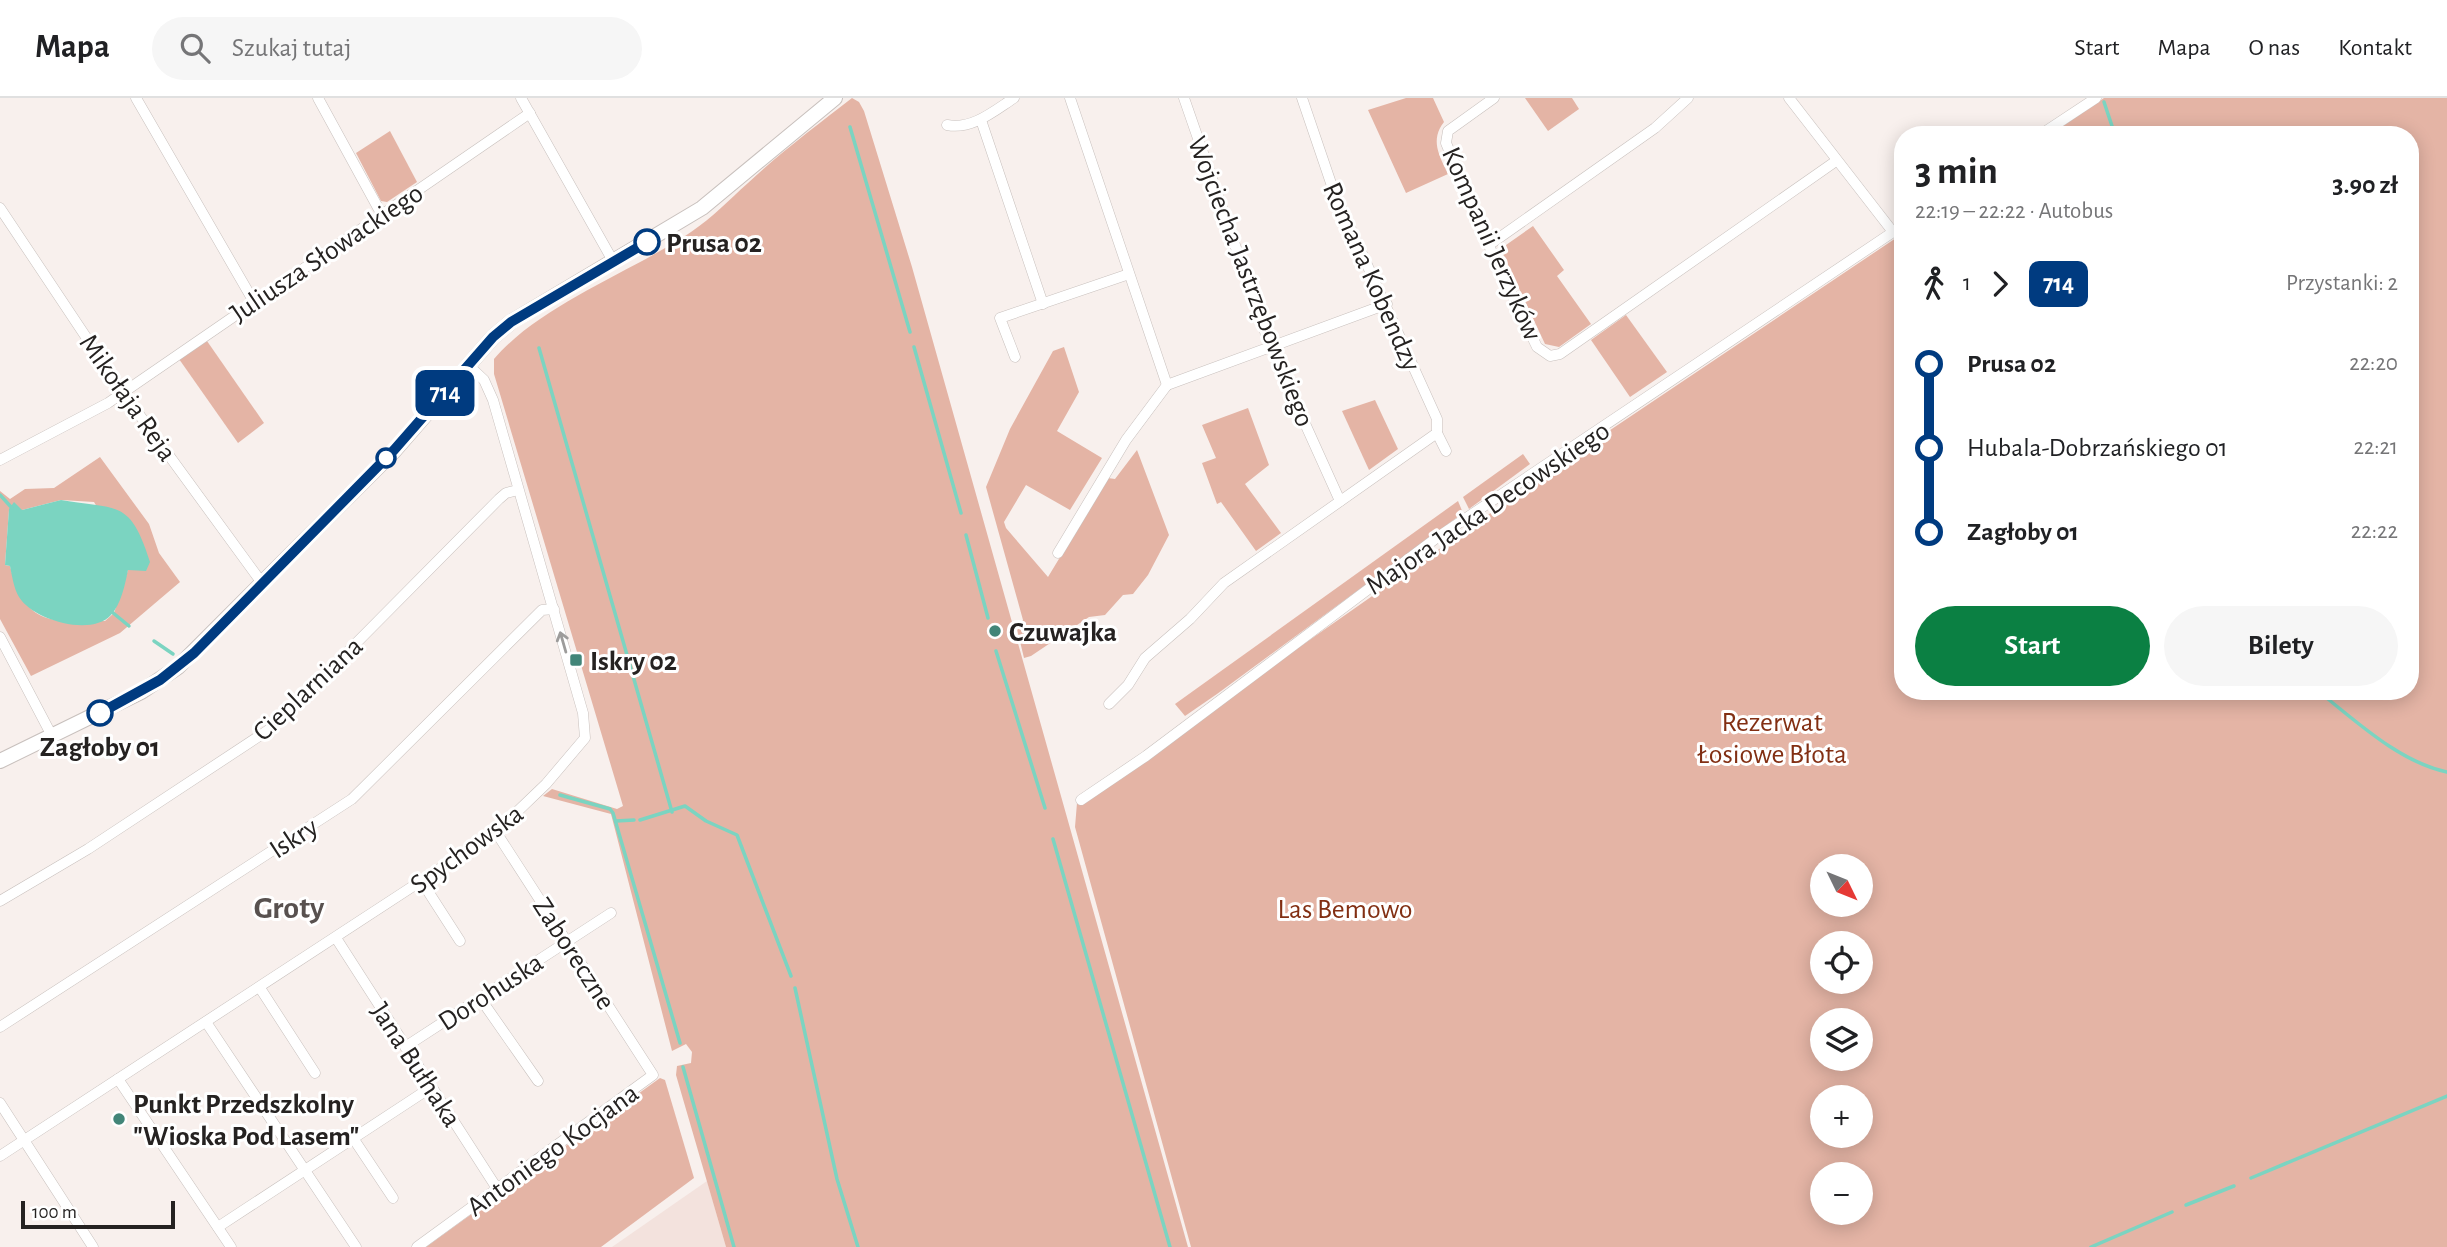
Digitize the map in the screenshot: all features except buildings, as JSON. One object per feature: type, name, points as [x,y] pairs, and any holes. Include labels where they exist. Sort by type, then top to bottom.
[{"type":"street","points":[[136,98],[254,302]]},
{"type":"street","points":[[318,98],[382,215]]},
{"type":"street","points":[[521,98],[613,261]]},
{"type":"street","points":[[0,761],[160,680],[186,660],[422,420],[468,365],[511,322],[702,208],[835,98]]},
{"type":"street","points":[[947,125],[958,126],[981,120],[1014,98]]},
{"type":"street","points":[[1070,98],[1167,384]]},
{"type":"street","name":"Wojciecha Jastrzębowskiego","points":[[1184,98],[1270,346],[1340,501]]},
{"type":"street","name":"Romana Kobendzy","points":[[1302,98],[1329,180],[1437,419],[1437,433],[1446,451]]},
{"type":"street","name":"Kompanii Jerzyków","points":[[1494,98],[1452,128],[1446,136],[1449,155],[1537,347],[1550,356],[1560,354],[1836,161]]},
{"type":"street","points":[[1489,246],[1655,128],[1689,98]]},
{"type":"street","points":[[1789,98],[1836,161],[1894,225]]},
{"type":"street","points":[[2054,126],[2096,98]]},
{"type":"street","name":"Juliusza Słowackiego","points":[[0,460],[94,412],[530,113]]},
{"type":"street","points":[[981,120],[1043,304]]},
{"type":"street","name":"Mikołaja Reja","points":[[0,208],[122,391],[262,583]]},
{"type":"street","name":"Majora Jacka Decowskiego","points":[[1081,800],[1146,756],[1299,638],[1435,539],[1894,232]]},
{"type":"street","points":[[1015,357],[1000,318],[1129,274]]},
{"type":"street","points":[[1058,553],[1119,451],[1167,384],[1387,304]]},
{"type":"street","name":"Spychowska","points":[[0,1156],[496,832],[573,754],[587,732],[489,388],[468,365]]},
{"type":"street","points":[[1109,704],[1128,685],[1146,658],[1190,619],[1217,589],[1437,433]]},
{"type":"street","name":"Cieplarniana","points":[[0,901],[88,849],[273,727],[499,499],[519,490]]},
{"type":"street","name":"Iskry","points":[[0,1027],[352,799],[542,610],[554,609]]},
{"type":"street","points":[[0,637],[52,736]]},
{"type":"street","name":"Zaboreczne","points":[[496,832],[653,1075]]},
{"type":"street","points":[[422,882],[460,942]]},
{"type":"street","name":"Dorohuska","points":[[405,1047],[611,913]]},
{"type":"street","name":"Jana Bułhaka","points":[[336,938],[498,1190]]},
{"type":"street","points":[[260,988],[315,1073]]},
{"type":"street","points":[[480,998],[538,1081]]},
{"type":"street","points":[[206,1022],[356,1247]]},
{"type":"street","name":"Antoniego Kocjana","points":[[417,1247],[653,1075]]},
{"type":"street","points":[[117,1079],[231,1247]]},
{"type":"street","points":[[218,1227],[430,1088]]},
{"type":"street","points":[[0,1103],[93,1247]]},
{"type":"street","points":[[353,1138],[393,1198]]},
{"type":"shaded area","points":[[61,500],[108,507],[128,517],[143,541],[150,562],[146,571],[128,570],[124,588],[111,615],[90,625],[63,623],[36,613],[19,597],[10,566],[5,565],[9,509],[14,502],[22,510]]},
{"type":"shaded area","points":[[707,1181],[726,1247],[612,1247]]},
{"type":"green space","points":[[852,98],[859,102],[864,111],[912,267],[1188,1247],[726,1247],[676,1075],[677,1066],[691,1063],[692,1052],[686,1044],[672,1051],[611,814],[543,796],[552,789],[617,809],[623,806],[494,374],[494,359],[514,339],[561,305],[668,247],[699,226],[799,139]]},
{"type":"green space","points":[[1406,98],[1433,98],[1444,122],[1437,135],[1437,148],[1448,174],[1406,193],[1368,110]]},
{"type":"green space","points":[[1525,98],[1572,98],[1579,109],[1548,131]]},
{"type":"green space","name":"Las Bemowo","points":[[2104,98],[2447,98],[2447,1247],[1191,1247],[1075,827],[1077,803],[1579,451],[1894,239],[1894,700],[2419,700],[2419,126],[2063,126]]},
{"type":"green space","points":[[390,131],[417,182],[387,202],[381,201],[356,153]]},
{"type":"green space","points":[[1533,226],[1564,270],[1557,276],[1591,324],[1559,347],[1545,344],[1503,254],[1506,245]]},
{"type":"green space","points":[[1626,315],[1667,372],[1630,397],[1591,340]]},
{"type":"green space","points":[[207,341],[264,423],[238,443],[179,359]]},
{"type":"green space","points":[[1064,347],[1079,392],[1057,431],[1102,458],[1070,510],[1026,485],[1004,522],[1006,528],[1048,577],[1108,478],[1115,479],[1137,450],[1169,535],[1148,575],[1133,594],[1123,595],[1105,615],[1089,617],[1024,658],[1017,629],[1023,620],[986,487],[1010,429],[1053,351]]},
{"type":"green space","points":[[1375,400],[1398,449],[1369,470],[1342,411]]},
{"type":"green space","points":[[1248,408],[1269,465],[1245,484],[1281,533],[1256,551],[1221,502],[1217,504],[1202,463],[1216,458],[1202,425]]},
{"type":"green space","points":[[1523,454],[1530,464],[1469,509],[1463,497]]},
{"type":"green space","points":[[100,457],[149,524],[159,553],[180,582],[120,633],[31,676],[0,619],[0,491],[10,499],[25,489],[54,488]],"holes":[[[61,500],[94,502],[135,569],[128,570],[114,613],[105,621],[55,620],[43,616],[24,600],[10,566],[5,565],[9,510],[22,510]]]},
{"type":"green space","points":[[1458,501],[1463,513],[1217,694],[1185,716],[1175,704]]},
{"type":"green space","points":[[660,1078],[665,1080],[694,1178],[601,1247],[426,1247]]},
{"type":"waterway","points":[[2104,102],[2112,126]]},
{"type":"waterway","points":[[850,127],[910,332]]},
{"type":"waterway","points":[[914,347],[961,513]]},
{"type":"waterway","points":[[539,348],[672,812]]},
{"type":"waterway","points":[[0,495],[12,508]]},
{"type":"waterway","points":[[966,535],[988,618]]},
{"type":"waterway","points":[[112,612],[129,626]]},
{"type":"waterway","points":[[154,641],[173,654]]},
{"type":"waterway","points":[[996,651],[1045,808]]},
{"type":"waterway","points":[[2329,700],[2395,750],[2429,767],[2447,772]]},
{"type":"waterway","points":[[560,795],[610,809],[613,813],[680,1043]]},
{"type":"waterway","points":[[640,820],[685,806],[706,821],[737,835],[791,976]]},
{"type":"waterway","points":[[616,821],[634,820]]},
{"type":"waterway","points":[[1053,839],[1170,1247]]},
{"type":"waterway","points":[[795,988],[837,1179],[858,1247]]},
{"type":"waterway","points":[[683,1067],[734,1247]]},
{"type":"waterway","points":[[2251,1178],[2447,1096]]},
{"type":"waterway","points":[[2186,1205],[2234,1186]]},
{"type":"waterway","points":[[2091,1247],[2172,1212]]},
{"type":"bus line","name":"714","points":[[100,713],[160,680],[194,653],[394,450],[493,337],[511,322],[647,242]]},
{"type":"place","name":"Prusa 02","points":[[647,242]]},
{"type":"place","name":"Czuwajka","points":[[995,631]]},
{"type":"place","name":"Iskry 02","points":[[576,660]]},
{"type":"place","name":"Zagłoby 01","points":[[100,713]]},
{"type":"place","name":"Punkt Przedszkolny \"Wioska Pod Lasem\"","points":[[119,1119]]},
{"type":"district","name":"Groty","points":[[289,907]]},
{"type":"park label","name":"Rezerwat Łosiowe Błota","points":[[1772,737]]}]
